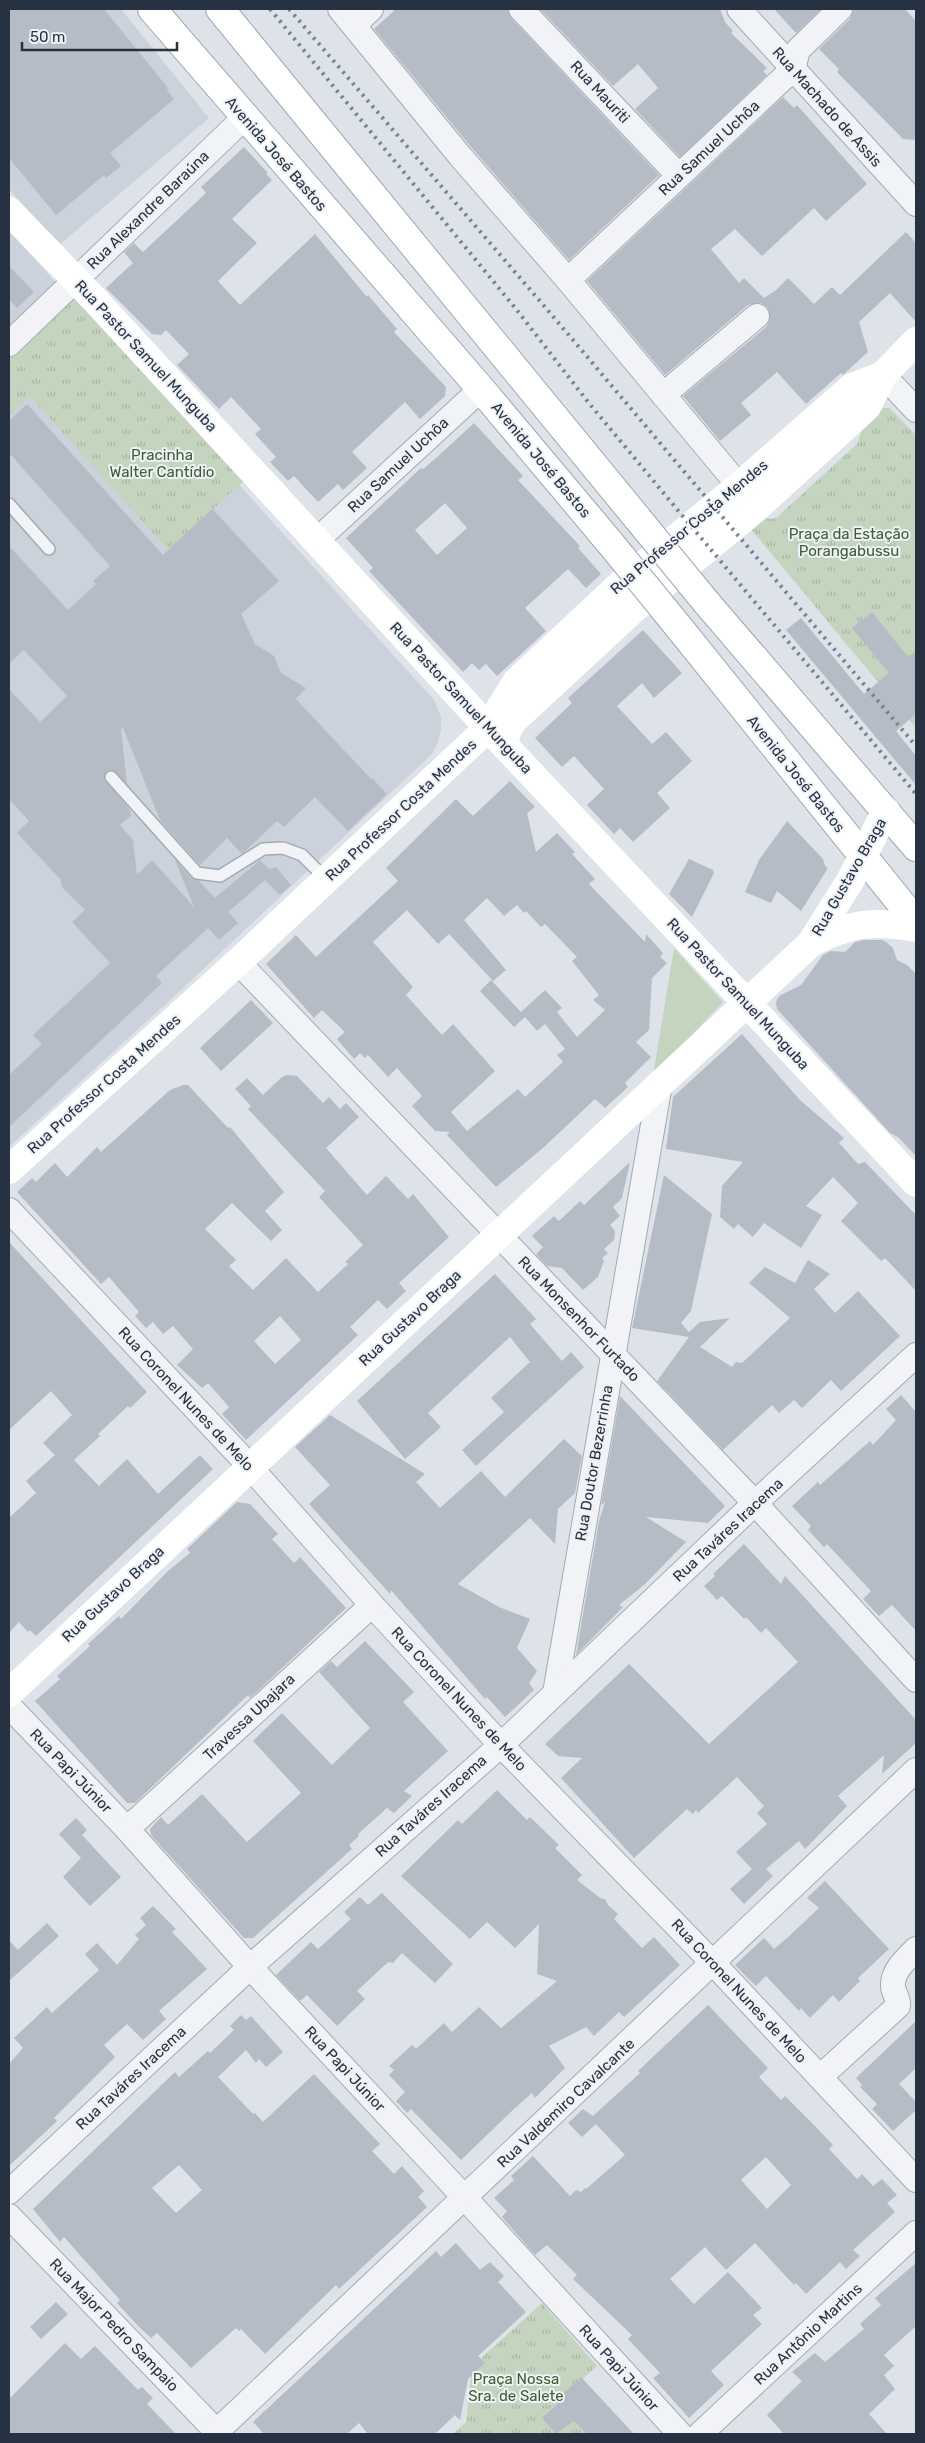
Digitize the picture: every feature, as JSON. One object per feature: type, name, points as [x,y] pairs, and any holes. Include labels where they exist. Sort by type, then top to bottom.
[{"type":"street","name":"Avenida José Bastos","points":[[152,9],[244,118],[481,389],[611,544],[916,922]]},
{"type":"street","points":[[220,9],[706,602],[916,847]]},
{"type":"street","points":[[371,9],[347,17],[460,156],[568,280],[739,486]]},
{"type":"street","name":"Rua Mauriti","points":[[521,9],[680,176]]},
{"type":"street","name":"Rua Machado de Assis","points":[[739,9],[916,204]]},
{"type":"street","name":"Rua Samuel Uchôa","points":[[568,280],[793,69],[798,50],[840,9]]},
{"type":"street","name":"Rua Alexandre Baraúna","points":[[9,344],[244,118]]},
{"type":"street","name":"Rua Pastor Samuel Munguba","points":[[9,211],[497,737],[916,1183]]},
{"type":"street","points":[[663,395],[758,316]]},
{"type":"street","name":"Rua Professor Costa Mendes","points":[[9,1170],[326,880],[497,737],[506,733],[514,720],[634,609],[754,510],[867,407],[883,375],[916,341]]},
{"type":"street","points":[[883,375],[916,410]]},
{"type":"street","name":"Rua Professor Costa Mendes","points":[[497,737],[516,682],[623,582],[739,486],[852,387],[883,375]]},
{"type":"street","name":"Rua Samuel Uchôa","points":[[316,541],[481,389]]},
{"type":"street","name":"Rua Gustavo Braga","points":[[9,1692],[748,1004],[811,943],[863,857],[886,811]]},
{"type":"street","name":"Rua Gustavo Braga","points":[[811,943],[840,929],[869,922],[916,928]]},
{"type":"street","name":"Rua Monsenhor Furtado","points":[[238,962],[755,1504],[916,1680]]},
{"type":"street","name":"Rua Doutor Bezerrinha","points":[[555,1693],[660,1084]]},
{"type":"street","name":"Rua Coronel Nunes de Melo","points":[[9,1210],[250,1468],[372,1605],[501,1744],[713,1963],[916,2180]]},
{"type":"street","name":"Rua Taváres Iracema","points":[[9,2192],[250,1967],[501,1744],[916,1355]]},
{"type":"street","name":"Travessa Ubajara","points":[[127,1830],[372,1605]]},
{"type":"street","name":"Rua Papi Júnior","points":[[9,1706],[127,1830],[250,1967],[465,2198],[680,2434]]},
{"type":"street","name":"Rua Valdemiro Cavalcante","points":[[216,2434],[916,1770]]},
{"type":"street","points":[[820,2077],[898,2006],[893,1987],[894,1980],[900,1965],[916,1949]]},
{"type":"street","name":"Rua Major Pedro Sampaio","points":[[9,2216],[216,2434]]},
{"type":"street","name":"Rua Antônio Martins","points":[[710,2431],[916,2233]]},
{"type":"lane","points":[[9,504],[49,549]]},
{"type":"lane","points":[[111,777],[197,873],[220,876],[263,849],[283,848],[302,855],[326,880]]},
{"type":"shaded area","points":[[9,9],[121,9],[209,118],[59,245],[9,189]]},
{"type":"shaded area","points":[[9,231],[434,700],[441,717],[441,729],[438,742],[432,754],[181,990],[9,1147]]},
{"type":"green space","name":"Pracinha Walter Cantídio","points":[[78,293],[246,479],[168,550],[30,396],[9,416],[9,356]]},
{"type":"green space","name":"Praça da Estação Porangabussu","points":[[883,408],[889,408],[916,435],[916,728],[750,528],[760,519],[776,518],[857,444],[863,427]]},
{"type":"green space","points":[[674,948],[723,1002],[653,1076]]},
{"type":"green space","name":"Praça Nossa Sra. de Salete","points":[[542,2303],[597,2366],[561,2398],[592,2434],[453,2434],[466,2422],[471,2377],[468,2370]]},
{"type":"building","points":[[9,9],[104,9],[168,88],[167,90],[174,99],[110,153],[121,166],[106,178],[104,175],[56,215],[9,158]]},
{"type":"building","points":[[396,9],[508,9],[511,18],[659,175],[569,260],[471,147],[374,29]]},
{"type":"building","points":[[540,9],[720,9],[725,22],[733,31],[731,33],[767,68],[763,71],[767,75],[680,157],[635,109],[658,88],[638,64],[613,86]]},
{"type":"building","points":[[774,9],[821,9],[796,33]]},
{"type":"building","points":[[853,9],[905,9],[916,21],[916,140],[903,139],[837,72],[839,69],[819,49],[850,19]]},
{"type":"building","points":[[783,97],[794,108],[797,105],[867,184],[826,221],[814,208],[762,256],[735,229],[711,249],[739,283],[744,278],[764,298],[775,291],[788,278],[814,304],[832,287],[840,295],[906,232],[916,243],[916,322],[890,293],[859,322],[868,352],[843,375],[841,373],[806,404],[777,372],[741,403],[751,415],[720,441],[683,396],[766,327],[770,320],[768,308],[761,303],[748,305],[665,375],[587,281]]},
{"type":"building","points":[[244,147],[272,180],[232,219],[257,243],[218,281],[240,305],[315,234],[367,297],[368,295],[397,329],[394,332],[446,387],[445,396],[420,419],[405,402],[352,452],[367,468],[343,490],[338,484],[318,502],[294,476],[288,481],[270,462],[276,457],[255,434],[261,429],[231,397],[219,409],[177,365],[189,354],[166,330],[161,335],[152,334],[106,288],[133,263],[124,252],[134,243],[143,252],[206,193],[201,187]]},
{"type":"building","points":[[9,266],[34,292],[17,308],[9,299]]},
{"type":"building","points":[[27,404],[163,555],[212,509],[279,581],[241,614],[255,644],[274,656],[281,673],[306,688],[296,699],[387,794],[348,831],[315,797],[284,827],[277,821],[242,854],[227,838],[200,865],[160,820],[123,728],[121,729],[127,784],[113,770],[106,771],[104,778],[130,810],[131,816],[120,825],[133,840],[137,875],[152,860],[194,907],[175,860],[191,878],[199,881],[215,898],[260,860],[269,869],[276,867],[291,885],[280,895],[265,880],[228,912],[238,923],[219,940],[208,928],[156,976],[162,983],[9,1127],[9,1075],[42,1044],[33,1035],[110,963],[72,922],[85,910],[62,887],[61,880],[17,833],[29,821],[9,799],[9,689],[40,722],[67,696],[24,650],[9,664],[9,546],[68,610],[96,584],[93,581],[110,566],[9,453],[9,421]]},
{"type":"building","points":[[474,423],[523,476],[518,480],[580,546],[578,548],[601,574],[586,588],[568,569],[525,608],[546,631],[497,676],[486,664],[479,670],[472,663],[463,672],[369,571],[373,568],[346,538],[421,468],[423,469]],"holes":[[[445,503],[467,528],[437,555],[415,530]]]},
{"type":"building","points":[[872,612],[908,657],[916,651],[916,714],[896,731],[916,756],[916,785],[786,630],[801,618],[864,694],[889,673],[852,628]]},
{"type":"building","points":[[643,630],[682,673],[654,698],[642,683],[617,706],[652,744],[666,732],[692,761],[657,793],[670,808],[633,842],[620,828],[614,834],[587,805],[604,789],[574,756],[562,767],[535,738],[572,703],[568,698]]},
{"type":"building","points":[[510,781],[535,807],[527,813],[536,852],[557,833],[575,852],[572,854],[595,879],[589,884],[645,942],[646,934],[663,953],[660,957],[667,963],[652,978],[649,1030],[636,1042],[651,1057],[625,1083],[628,1087],[605,1108],[595,1099],[543,1148],[496,1187],[447,1135],[450,1132],[435,1131],[412,1106],[422,1096],[397,1068],[388,1077],[368,1055],[365,1058],[360,1053],[354,1059],[337,1039],[345,1032],[322,1010],[314,1018],[266,964],[296,935],[316,957],[398,881],[386,868],[456,799],[473,816]],"holes":[[[487,898],[504,916],[517,905],[524,913],[526,911],[541,927],[545,924],[577,957],[572,961],[599,995],[593,1000],[605,1010],[577,1037],[557,1012],[562,1008],[545,990],[521,1012],[491,980],[480,991],[514,1027],[525,1017],[537,1031],[545,1024],[565,1049],[557,1055],[563,1062],[525,1097],[518,1089],[467,1131],[451,1112],[495,1071],[453,1024],[442,1035],[406,995],[413,987],[373,942],[407,910],[438,944],[449,934],[493,981],[506,970],[464,920]]]},
{"type":"building","points":[[787,821],[823,859],[825,866],[828,868],[801,911],[777,891],[771,903],[745,892],[759,860]]},
{"type":"building","points":[[689,859],[713,870],[714,873],[692,917],[669,894]]},
{"type":"building","points":[[882,940],[886,942],[893,948],[897,960],[907,965],[916,974],[916,1156],[898,1137],[890,1133],[777,1009],[776,1002],[779,996],[801,985],[823,955],[831,951],[845,952],[855,942]]},
{"type":"building","points":[[251,1000],[273,1023],[221,1071],[200,1048]]},
{"type":"building","points":[[742,1034],[800,1100],[844,1138],[839,1143],[858,1164],[865,1162],[916,1215],[916,1291],[885,1258],[881,1261],[841,1221],[858,1203],[833,1177],[806,1206],[822,1215],[801,1248],[764,1223],[753,1237],[738,1224],[734,1229],[720,1217],[722,1186],[743,1162],[666,1149],[673,1097]]},
{"type":"building","points":[[287,1075],[297,1076],[323,1103],[329,1097],[340,1109],[346,1103],[359,1117],[326,1148],[367,1195],[386,1176],[408,1199],[413,1194],[449,1237],[399,1283],[406,1291],[387,1309],[378,1300],[350,1327],[358,1335],[246,1440],[222,1414],[229,1407],[208,1383],[202,1388],[177,1365],[193,1349],[173,1326],[163,1334],[153,1322],[146,1328],[135,1316],[139,1312],[109,1277],[101,1284],[17,1192],[32,1178],[36,1182],[55,1163],[67,1177],[97,1147],[101,1152],[170,1090],[188,1085],[228,1128],[230,1127],[284,1192],[265,1211],[282,1230],[271,1241],[232,1203],[205,1229],[236,1260],[229,1266],[253,1290],[286,1258],[318,1292],[348,1264],[345,1262],[363,1245],[319,1197],[325,1191],[248,1109],[251,1106],[235,1089],[247,1078],[263,1095],[282,1077]],"holes":[[[280,1316],[301,1340],[275,1364],[254,1341]]]},
{"type":"building","points":[[630,1162],[622,1198],[613,1207],[620,1216],[610,1225],[615,1231],[614,1240],[604,1249],[608,1253],[602,1258],[604,1261],[598,1277],[583,1290],[562,1268],[547,1266],[536,1254],[543,1247],[532,1236],[554,1216],[559,1221],[580,1201],[584,1205]]},
{"type":"building","points":[[664,1175],[712,1214],[691,1311],[681,1323],[689,1332],[700,1322],[730,1318],[700,1347],[732,1367],[736,1362],[742,1363],[790,1318],[749,1283],[765,1267],[795,1283],[808,1260],[830,1274],[814,1289],[835,1313],[858,1291],[900,1336],[841,1391],[831,1380],[802,1408],[794,1400],[779,1413],[772,1405],[723,1450],[657,1381],[689,1337],[632,1328]]},
{"type":"building","points":[[9,1242],[147,1392],[130,1408],[128,1406],[74,1460],[99,1486],[127,1459],[158,1494],[200,1455],[213,1469],[36,1636],[30,1630],[28,1632],[19,1622],[9,1633],[9,1518],[36,1493],[26,1481],[55,1455],[43,1443],[72,1415],[51,1391],[9,1430]]},
{"type":"building","points":[[495,1274],[536,1319],[530,1324],[562,1361],[571,1352],[584,1367],[476,1466],[462,1450],[504,1412],[491,1398],[530,1362],[510,1337],[428,1413],[441,1427],[405,1459],[357,1401]]},
{"type":"building","points":[[901,1395],[916,1412],[916,1631],[892,1605],[879,1616],[863,1599],[871,1591],[827,1544],[824,1547],[808,1530],[811,1526],[792,1506],[818,1482],[820,1485],[870,1441],[873,1445],[896,1420],[886,1409]]},
{"type":"building","points":[[620,1396],[725,1506],[708,1523],[646,1517],[686,1542],[644,1585],[619,1605],[623,1607],[576,1655],[599,1521],[605,1502],[601,1505]]},
{"type":"building","points":[[330,1415],[425,1474],[416,1482],[440,1508],[481,1471],[505,1497],[564,1439],[582,1456],[575,1493],[558,1509],[555,1544],[530,1518],[458,1584],[499,1607],[530,1619],[517,1648],[537,1671],[529,1683],[534,1690],[505,1717],[487,1697],[485,1699],[391,1590],[390,1594],[309,1504],[330,1485],[295,1447]]},
{"type":"building","points":[[237,1502],[250,1504],[278,1534],[272,1539],[294,1563],[300,1557],[346,1608],[250,1698],[248,1695],[135,1803],[127,1803],[35,1701],[60,1679],[57,1676],[90,1646],[88,1644],[119,1616],[121,1619],[168,1571],[190,1553],[187,1549]]},
{"type":"building","points":[[744,1544],[781,1584],[785,1576],[916,1720],[916,1743],[882,1774],[884,1755],[838,1796],[847,1806],[805,1849],[799,1841],[766,1869],[773,1876],[744,1904],[730,1889],[752,1869],[736,1852],[767,1824],[757,1813],[764,1806],[737,1777],[698,1813],[696,1810],[693,1814],[687,1809],[634,1858],[561,1778],[582,1758],[558,1756],[545,1744],[629,1664],[709,1744],[798,1662],[766,1628],[761,1633],[746,1617],[744,1619],[722,1596],[717,1600],[704,1586],[715,1576],[713,1574]]},
{"type":"building","points":[[365,1641],[414,1692],[403,1702],[448,1751],[404,1791],[412,1796],[394,1813],[387,1808],[358,1834],[359,1836],[349,1845],[352,1849],[253,1938],[244,1938],[151,1835],[150,1829],[161,1817],[168,1825],[202,1794],[247,1842],[301,1793],[253,1741],[282,1713],[332,1765],[370,1728],[319,1672],[331,1661],[337,1667]]},
{"type":"building","points":[[497,1790],[527,1820],[530,1817],[559,1845],[555,1848],[582,1875],[577,1880],[600,1898],[605,1899],[608,1905],[618,1914],[614,1919],[642,1948],[654,1937],[680,1965],[624,2017],[619,2012],[594,2036],[586,2027],[549,2046],[565,2068],[535,2098],[532,2093],[516,2107],[461,2160],[411,2109],[407,2113],[396,2101],[405,2092],[389,2075],[394,2070],[389,2066],[412,2045],[416,2049],[444,2023],[452,2032],[479,2007],[501,2028],[557,1981],[537,1974],[539,1924],[515,1948],[487,1922],[470,1939],[401,1876],[458,1820],[462,1824]]},
{"type":"building","points":[[76,1818],[87,1830],[82,1835],[121,1877],[90,1906],[63,1877],[81,1858],[59,1834]]},
{"type":"building","points":[[825,1881],[889,1949],[858,1978],[860,1981],[839,2002],[833,1995],[810,2018],[801,2008],[799,2011],[766,1976],[756,1986],[735,1965],[764,1938],[774,1949],[787,1938],[819,1908],[807,1898]]},
{"type":"building","points":[[382,1893],[453,1964],[435,1983],[402,1953],[393,1963],[388,1962],[357,1991],[365,1999],[337,2026],[307,1995],[300,2001],[276,1975],[311,1942],[318,1949],[351,1919],[344,1912],[360,1897],[368,1905]]},
{"type":"building","points":[[153,1906],[176,1929],[172,1932],[207,1969],[159,2011],[166,2019],[143,2040],[127,2024],[104,2045],[115,2057],[54,2118],[57,2121],[9,2166],[9,2064],[23,2048],[14,2038],[47,2007],[52,2013],[99,1970],[85,1954],[97,1943],[117,1965],[139,1939],[135,1935],[146,1925],[140,1918]]},
{"type":"building","points":[[47,1923],[59,1936],[9,1981],[9,1940],[18,1950]]},
{"type":"building","points":[[708,2005],[768,2068],[759,2077],[781,2100],[785,2096],[815,2126],[833,2145],[829,2149],[857,2179],[862,2174],[873,2186],[882,2179],[897,2195],[887,2203],[895,2212],[853,2250],[860,2256],[846,2269],[840,2262],[806,2294],[796,2283],[794,2285],[755,2243],[726,2270],[705,2247],[670,2279],[694,2304],[728,2272],[762,2308],[753,2315],[762,2324],[711,2371],[724,2385],[689,2418],[653,2378],[660,2373],[628,2339],[632,2335],[573,2279],[577,2275],[547,2245],[535,2255],[502,2217],[507,2211],[494,2198],[514,2180],[511,2176],[533,2156],[570,2196],[576,2190],[581,2192],[586,2189],[625,2155],[596,2124],[582,2137],[568,2123],[583,2109],[593,2116],[640,2073],[638,2071]],"holes":[[[766,2157],[791,2185],[767,2209],[741,2180]]]},
{"type":"building","points":[[241,2015],[246,2020],[251,2016],[283,2052],[266,2067],[259,2059],[256,2063],[246,2050],[218,2077],[253,2114],[255,2113],[263,2122],[314,2074],[380,2144],[372,2151],[394,2174],[402,2166],[424,2191],[418,2197],[427,2207],[339,2289],[336,2285],[265,2354],[241,2329],[239,2331],[236,2328],[191,2368],[157,2333],[151,2338],[139,2327],[117,2303],[120,2300],[64,2237],[60,2242],[33,2209],[175,2072],[179,2077],[208,2051],[210,2053],[234,2030],[230,2026]],"holes":[[[179,2165],[202,2190],[176,2213],[152,2188]]]},
{"type":"building","points":[[916,2021],[916,2068],[899,2084],[916,2102],[916,2110],[893,2131],[872,2109],[877,2104],[860,2087],[862,2085],[856,2078]]},
{"type":"building","points":[[456,2243],[480,2270],[490,2262],[504,2276],[498,2282],[526,2312],[478,2356],[485,2363],[468,2379],[460,2420],[455,2415],[435,2434],[368,2434],[359,2423],[347,2434],[264,2434],[253,2422],[436,2251],[441,2257]]},
{"type":"building","points":[[916,2263],[916,2326],[884,2355],[894,2366],[884,2375],[895,2389],[869,2414],[887,2434],[784,2434],[767,2415],[802,2381],[792,2372],[815,2353],[825,2362],[864,2329],[860,2324],[881,2305],[875,2298]]},
{"type":"building","points":[[56,2302],[68,2314],[41,2339],[30,2327]]},
{"type":"building","points":[[65,2343],[81,2359],[95,2346],[138,2390],[142,2387],[153,2398],[147,2404],[176,2434],[9,2434],[9,2399]]},
{"type":"building","points":[[581,2377],[634,2434],[587,2434],[574,2421],[556,2434],[542,2418],[558,2404],[555,2401]]},
{"type":"railway","points":[[270,9],[516,309],[588,402],[916,794]]},
{"type":"railway","points":[[289,9],[551,314],[916,746]]}]
